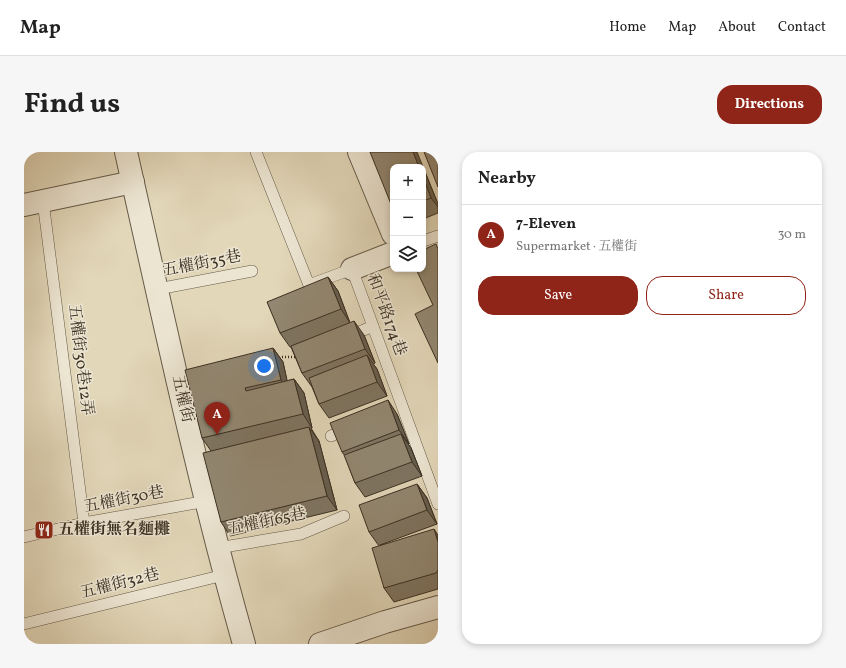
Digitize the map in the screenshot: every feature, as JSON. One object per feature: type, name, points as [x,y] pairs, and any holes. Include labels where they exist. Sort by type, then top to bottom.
[{"type":"street","name":"五權街","points":[[126,152],[202,466],[206,501],[224,575],[244,644]]},
{"type":"street","points":[[359,152],[390,227]]},
{"type":"street","points":[[34,203],[133,182]]},
{"type":"street","points":[[352,270],[390,254]]},
{"type":"street","points":[[320,644],[385,622],[438,607]]},
{"type":"lane","name":"和平路174巷","points":[[256,152],[309,285],[352,270],[373,326],[397,403],[427,484],[438,504]]},
{"type":"lane","name":"五權街30巷12弄","points":[[34,203],[84,523]]},
{"type":"lane","points":[[426,240],[438,236]]},
{"type":"lane","name":"五權街35巷","points":[[158,289],[252,271]]},
{"type":"lane","points":[[339,340],[373,326]]},
{"type":"lane","points":[[331,436],[359,422]]},
{"type":"lane","name":"五權街30巷","points":[[24,537],[84,523],[206,501]]},
{"type":"lane","name":"五權街65巷","points":[[218,548],[301,534],[344,516]]},
{"type":"lane","name":"五權街32巷","points":[[24,624],[224,575]]},
{"type":"path","points":[[282,357],[297,358]]},
{"type":"building","points":[[370,152],[413,152],[418,164],[390,164],[390,202]]},
{"type":"building","points":[[424,152],[438,152],[438,187]]},
{"type":"building","points":[[426,185],[431,198],[426,200]]},
{"type":"building","points":[[436,244],[438,249],[438,363],[415,314],[433,305],[417,272],[426,272],[426,249]]},
{"type":"building","points":[[328,277],[341,309],[280,333],[267,302]]},
{"type":"building","points":[[354,321],[365,349],[302,373],[291,346]]},
{"type":"building","points":[[273,348],[281,380],[245,388],[246,391],[294,379],[303,414],[202,438],[185,370]]},
{"type":"building","points":[[367,355],[377,382],[319,404],[309,378]]},
{"type":"building","points":[[388,400],[399,430],[342,452],[330,423]]},
{"type":"building","points":[[309,427],[327,496],[221,522],[203,453]]},
{"type":"building","points":[[401,434],[412,462],[355,483],[344,455]]},
{"type":"building","points":[[417,484],[427,510],[369,532],[359,505]]},
{"type":"building","points":[[434,529],[438,542],[438,570],[436,573],[384,588],[372,548]]},
{"type":"place","name":"7-Eleven","points":[[217,435]]},
{"type":"place","name":"五權街無名麵攤","points":[[44,530]]}]
